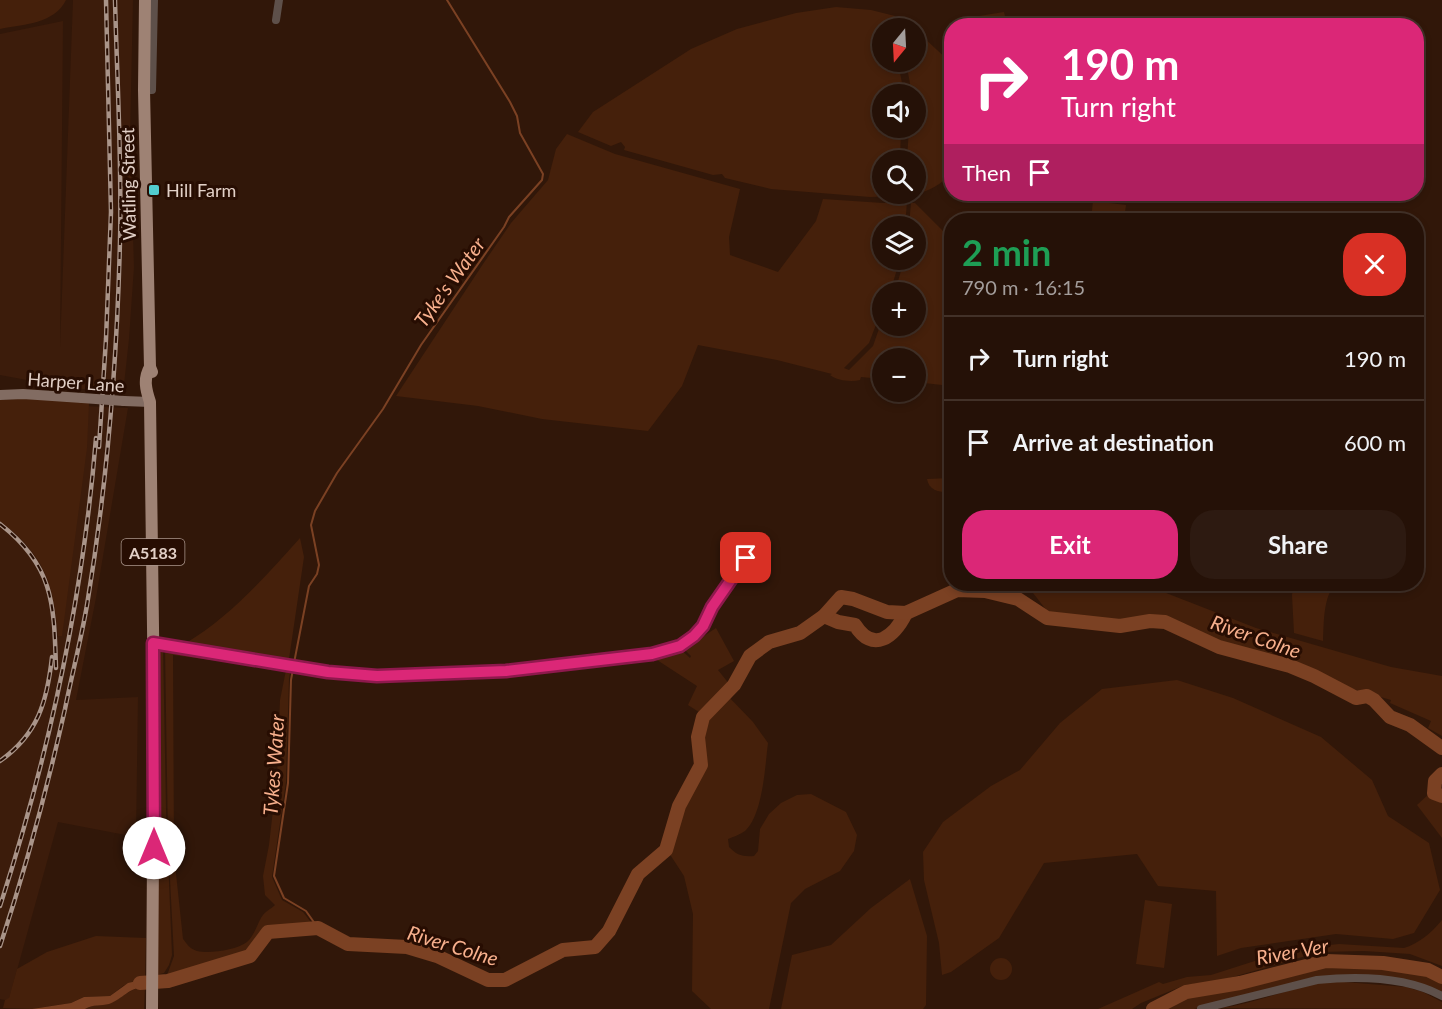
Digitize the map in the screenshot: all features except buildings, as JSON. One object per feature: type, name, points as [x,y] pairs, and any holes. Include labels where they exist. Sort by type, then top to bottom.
[{"type":"main road","name":"Watling Street","points":[[145,0],[144,90],[150,367],[153,373],[150,402]]},
{"type":"main road","name":"Harper Lane","points":[[0,395],[150,402]]},
{"type":"main road","name":"A5183","points":[[150,402],[154,848],[152,1009]]},
{"type":"street","points":[[144,90],[152,90],[153,0]]},
{"type":"street","points":[[276,20],[279,0]]},
{"type":"street","points":[[153,643],[328,672],[377,676],[506,671],[652,654],[680,646],[694,636],[703,626],[712,607],[746,558]]},
{"type":"street","points":[[1201,1009],[1317,980],[1332,979],[1398,980],[1442,996]]},
{"type":"shaded area","points":[[0,0],[66,0],[54,14],[38,22],[0,29]]},
{"type":"shaded area","points":[[73,0],[133,0],[130,137],[134,267],[123,394],[59,386],[0,375],[0,34],[63,21],[60,348]]},
{"type":"shaded area","points":[[836,7],[871,10],[895,16],[894,18],[872,18],[872,72],[900,72],[902,84],[872,84],[872,138],[901,138],[900,150],[872,150],[872,197],[771,189],[725,178],[722,174],[713,175],[624,150],[625,147],[621,142],[611,146],[578,132],[593,112],[691,49],[737,29],[796,13]]},
{"type":"shaded area","points":[[1004,12],[1005,18],[975,18]]},
{"type":"shaded area","points":[[926,40],[944,56],[944,180],[926,191],[926,150],[908,150],[908,138],[926,138],[926,84],[910,84],[908,72],[926,72]]},
{"type":"shaded area","points":[[567,134],[615,154],[740,189],[729,237],[730,255],[778,272],[816,221],[823,199],[872,204],[907,204],[906,216],[872,216],[872,270],[897,270],[893,282],[872,282],[872,335],[869,343],[844,368],[849,370],[873,346],[876,336],[926,336],[926,282],[898,282],[901,270],[926,270],[926,216],[910,216],[911,204],[916,204],[944,232],[944,385],[926,383],[926,348],[872,348],[872,378],[861,377],[860,380],[849,381],[837,379],[830,375],[832,374],[777,360],[698,345],[682,386],[648,431],[542,419],[478,406],[396,396],[511,223],[548,180],[556,149]]},
{"type":"shaded area","points":[[1093,201],[1126,205],[1125,213],[1092,213]]},
{"type":"shaded area","points":[[32,398],[89,403],[87,448],[62,636],[58,636],[49,585],[37,558],[15,533],[0,521],[0,400]]},
{"type":"shaded area","points":[[62,405],[128,408],[96,598],[76,700],[138,697],[136,837],[58,822],[9,999],[5,1000],[0,999],[0,409]]},
{"type":"shaded area","points":[[944,478],[944,492],[933,489],[927,479]]},
{"type":"shaded area","points":[[300,538],[304,557],[289,659],[186,643],[218,621],[261,581]]},
{"type":"shaded area","points":[[1031,591],[1161,591],[1256,628],[1391,667],[1442,676],[1442,736],[1428,728],[1431,721],[1390,703],[1391,700],[1332,683],[1301,668],[1220,644],[1173,622],[1162,619],[1121,624],[1051,616]]},
{"type":"shaded area","points":[[1293,591],[1330,591],[1326,603],[1323,641],[1294,633]]},
{"type":"shaded area","points":[[716,628],[734,661],[718,670],[730,685],[702,714],[688,705],[697,686],[654,658],[679,648],[690,658],[691,656],[684,649]]},
{"type":"shaded area","points":[[163,645],[172,955],[164,973],[156,975],[160,788],[159,650]]},
{"type":"shaded area","points":[[165,647],[291,667],[286,782],[272,877],[282,900],[303,912],[314,926],[267,930],[248,956],[166,978],[174,956],[168,841]],"holes":[[[173,655],[286,670],[280,700],[277,775],[263,876],[265,895],[275,905],[262,916],[247,942],[223,951],[197,951],[183,939],[174,855]]]},
{"type":"shaded area","points":[[1177,680],[1233,698],[1321,737],[1372,780],[1388,816],[1429,843],[1440,890],[1414,933],[1393,939],[1336,934],[1241,948],[1217,956],[1216,891],[1158,886],[1137,854],[1044,863],[999,938],[951,972],[942,975],[939,943],[924,880],[923,852],[943,822],[991,786],[1020,770],[1060,723],[1102,689]]},
{"type":"shaded area","points":[[726,694],[753,722],[768,743],[762,790],[756,814],[745,831],[728,839],[729,847],[740,855],[754,856],[758,851],[760,829],[769,814],[781,803],[797,795],[811,794],[846,812],[857,835],[854,851],[840,871],[805,889],[791,903],[769,1009],[711,1009],[692,991],[693,914],[684,876],[669,853],[676,826],[703,767],[700,741],[705,718]]},
{"type":"shaded area","points":[[1430,793],[1442,798],[1442,838],[1417,805]]},
{"type":"shaded area","points":[[910,879],[927,936],[926,1005],[923,1009],[781,1009],[792,955],[831,945],[871,908]]},
{"type":"shaded area","points":[[1145,900],[1172,904],[1164,968],[1136,964]]},
{"type":"shaded area","points":[[1442,920],[1442,966],[1410,954],[1364,951],[1320,952],[1219,981],[1185,985],[1132,1009],[1098,1009],[1159,982],[1163,984],[1187,977],[1211,975],[1292,949],[1339,944],[1404,948],[1425,937]]},
{"type":"shaded area","points":[[96,936],[146,938],[145,979],[123,986],[110,996],[84,997],[71,1003],[32,1009],[3,1008],[5,1000],[9,998],[17,969],[47,952]]},
{"type":"shaded area","points":[[997,958],[1005,958],[1012,965],[1012,973],[1005,980],[997,980],[990,973],[990,965]]},
{"type":"shaded area","points":[[1326,963],[1386,965],[1415,969],[1442,980],[1442,994],[1420,985],[1332,977],[1194,1009],[1157,1009],[1185,996],[1237,986]]},
{"type":"shaded area","points":[[145,979],[145,987],[130,991],[109,1004],[85,1009],[32,1009],[71,1003],[84,997],[110,996],[128,983]]},
{"type":"shaded area","points":[[1332,981],[1406,987],[1423,992],[1442,1002],[1442,1009],[1220,1008],[1304,987]]},
{"type":"shaded area","points":[[140,987],[145,987],[144,1009],[85,1009],[114,1001]]},
{"type":"waterway","name":"Tyke's Water","points":[[294,663],[309,586],[317,574],[319,565],[311,525],[315,511],[337,473],[383,409],[421,345],[509,217],[542,180],[543,174],[520,133],[517,116],[510,102],[447,0]]},
{"type":"waterway","name":"River Colne","points":[[140,983],[168,981],[250,956],[268,932],[318,928],[348,944],[407,947],[437,956],[488,980],[505,980],[563,950],[595,947],[609,931],[638,874],[666,850],[679,806],[701,765],[698,737],[703,717],[734,685],[750,656],[769,642],[800,633],[824,616],[841,597],[853,599],[887,612],[906,613],[955,591]]},
{"type":"waterway","name":"River Colne","points":[[985,591],[1018,599],[1047,618],[1120,626],[1150,621],[1165,622],[1219,647],[1290,666],[1356,698],[1367,696],[1390,717],[1410,725],[1442,748]]},
{"type":"waterway","name":"River Colne","points":[[824,616],[838,622],[855,625],[862,634],[869,639],[876,640],[883,639],[896,629],[906,613]]},
{"type":"waterway","name":"Tykes Water","points":[[293,669],[288,783],[274,876],[284,898],[306,911],[318,928]]},
{"type":"waterway","name":"River Colne","points":[[1442,774],[1435,781],[1434,793],[1442,796]]},
{"type":"waterway","name":"River Ver","points":[[1153,1009],[1186,992],[1240,983],[1326,961],[1383,963],[1428,970],[1442,977]]},
{"type":"railway","points":[[99,447],[111,212],[106,0]]},
{"type":"railway","points":[[0,946],[27,858],[58,739],[85,618],[100,515],[114,378],[120,241],[120,151],[115,0]]},
{"type":"railway","points":[[0,906],[34,791],[62,675],[82,557],[96,438]]},
{"type":"railway","points":[[0,524],[31,555],[48,588],[54,624],[56,668]]},
{"type":"railway","points":[[0,761],[13,751],[32,728],[43,703],[52,657]]},
{"type":"place","name":"Hill Farm","points":[[154,190]]},
{"type":"route","points":[[154,848],[153,643],[286,663],[328,672],[377,676],[506,671],[652,654],[680,646],[694,636],[703,626],[712,607],[746,558]]}]
